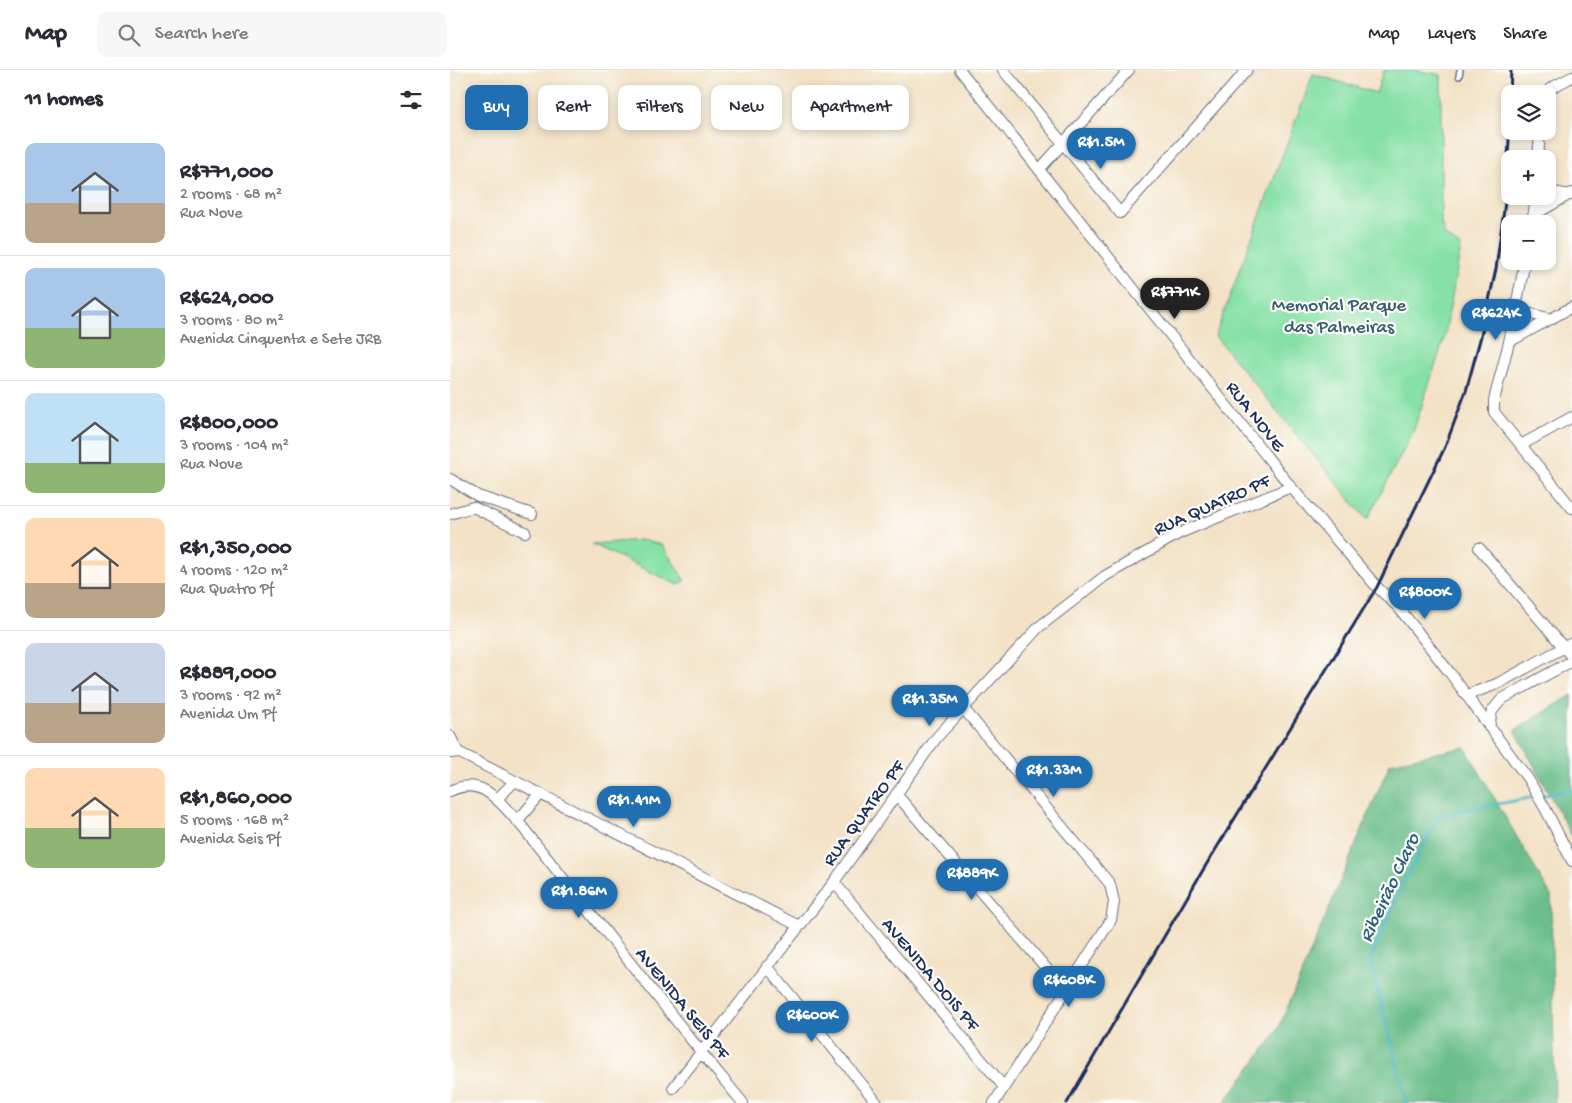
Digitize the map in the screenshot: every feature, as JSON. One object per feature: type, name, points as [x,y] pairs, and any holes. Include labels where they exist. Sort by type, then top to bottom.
[{"type":"street","name":"RUA NOVE","points":[[960,70],[1292,487],[1377,587],[1399,608],[1528,779],[1572,861]]},
{"type":"street","points":[[1003,70],[1120,212],[1247,70]]},
{"type":"street","points":[[1039,170],[1129,70]]},
{"type":"street","points":[[1556,85],[1572,77]]},
{"type":"street","points":[[1556,192],[1571,194]]},
{"type":"street","points":[[1539,215],[1571,194]]},
{"type":"street","points":[[1523,270],[1509,342],[1493,404],[1496,415],[1572,508]]},
{"type":"street","points":[[1509,342],[1572,307]]},
{"type":"street","points":[[1515,310],[1552,319]]},
{"type":"street","points":[[1520,445],[1572,417]]},
{"type":"street","points":[[450,479],[478,496],[532,514]]},
{"type":"street","name":"RUA QUATRO PF","points":[[672,1088],[834,882],[937,737],[1039,627],[1105,576],[1180,533],[1292,487]]},
{"type":"street","points":[[473,507],[478,496]]},
{"type":"street","points":[[450,514],[473,507],[525,532]]},
{"type":"street","points":[[1479,548],[1568,645],[1572,659],[1502,699],[1492,711],[1489,727]]},
{"type":"street","points":[[1467,696],[1497,684],[1568,645]]},
{"type":"street","points":[[963,708],[1110,884],[1114,902],[1111,920],[994,1103]]},
{"type":"street","points":[[450,736],[454,752],[541,794],[799,926]]},
{"type":"street","points":[[497,799],[515,781]]},
{"type":"street","name":"AVENIDA SEIS PF","points":[[450,791],[474,786],[486,790],[497,799],[517,821],[701,1052],[744,1103]]},
{"type":"street","points":[[517,821],[541,794]]},
{"type":"street","points":[[896,794],[1066,991]]},
{"type":"street","name":"AVENIDA DOIS PF","points":[[834,882],[1004,1087]]},
{"type":"street","points":[[767,966],[877,1103]]},
{"type":"lane","points":[[1459,76],[1460,70]]},
{"type":"green space","name":"Memorial Parque das Palmeiras","points":[[1384,70],[1417,70],[1441,75],[1441,222],[1445,236],[1461,247],[1444,339],[1413,432],[1367,520],[1215,336],[1313,74],[1376,93]]},
{"type":"green space","points":[[641,540],[662,545],[685,581],[678,585],[592,544]]},
{"type":"green space","points":[[1572,695],[1572,837],[1515,730]]},
{"type":"green space","points":[[1465,747],[1551,896],[1555,1103],[1224,1103],[1277,1032],[1390,763]]},
{"type":"waterway","name":"Ribeirão Claro","points":[[1407,1103],[1370,960],[1403,883],[1440,815],[1572,790]]},
{"type":"railway","points":[[1510,85],[1511,70]]},
{"type":"railway","points":[[1067,1103],[1203,870],[1377,587],[1445,447],[1466,391],[1496,269],[1505,202],[1509,140]]}]
